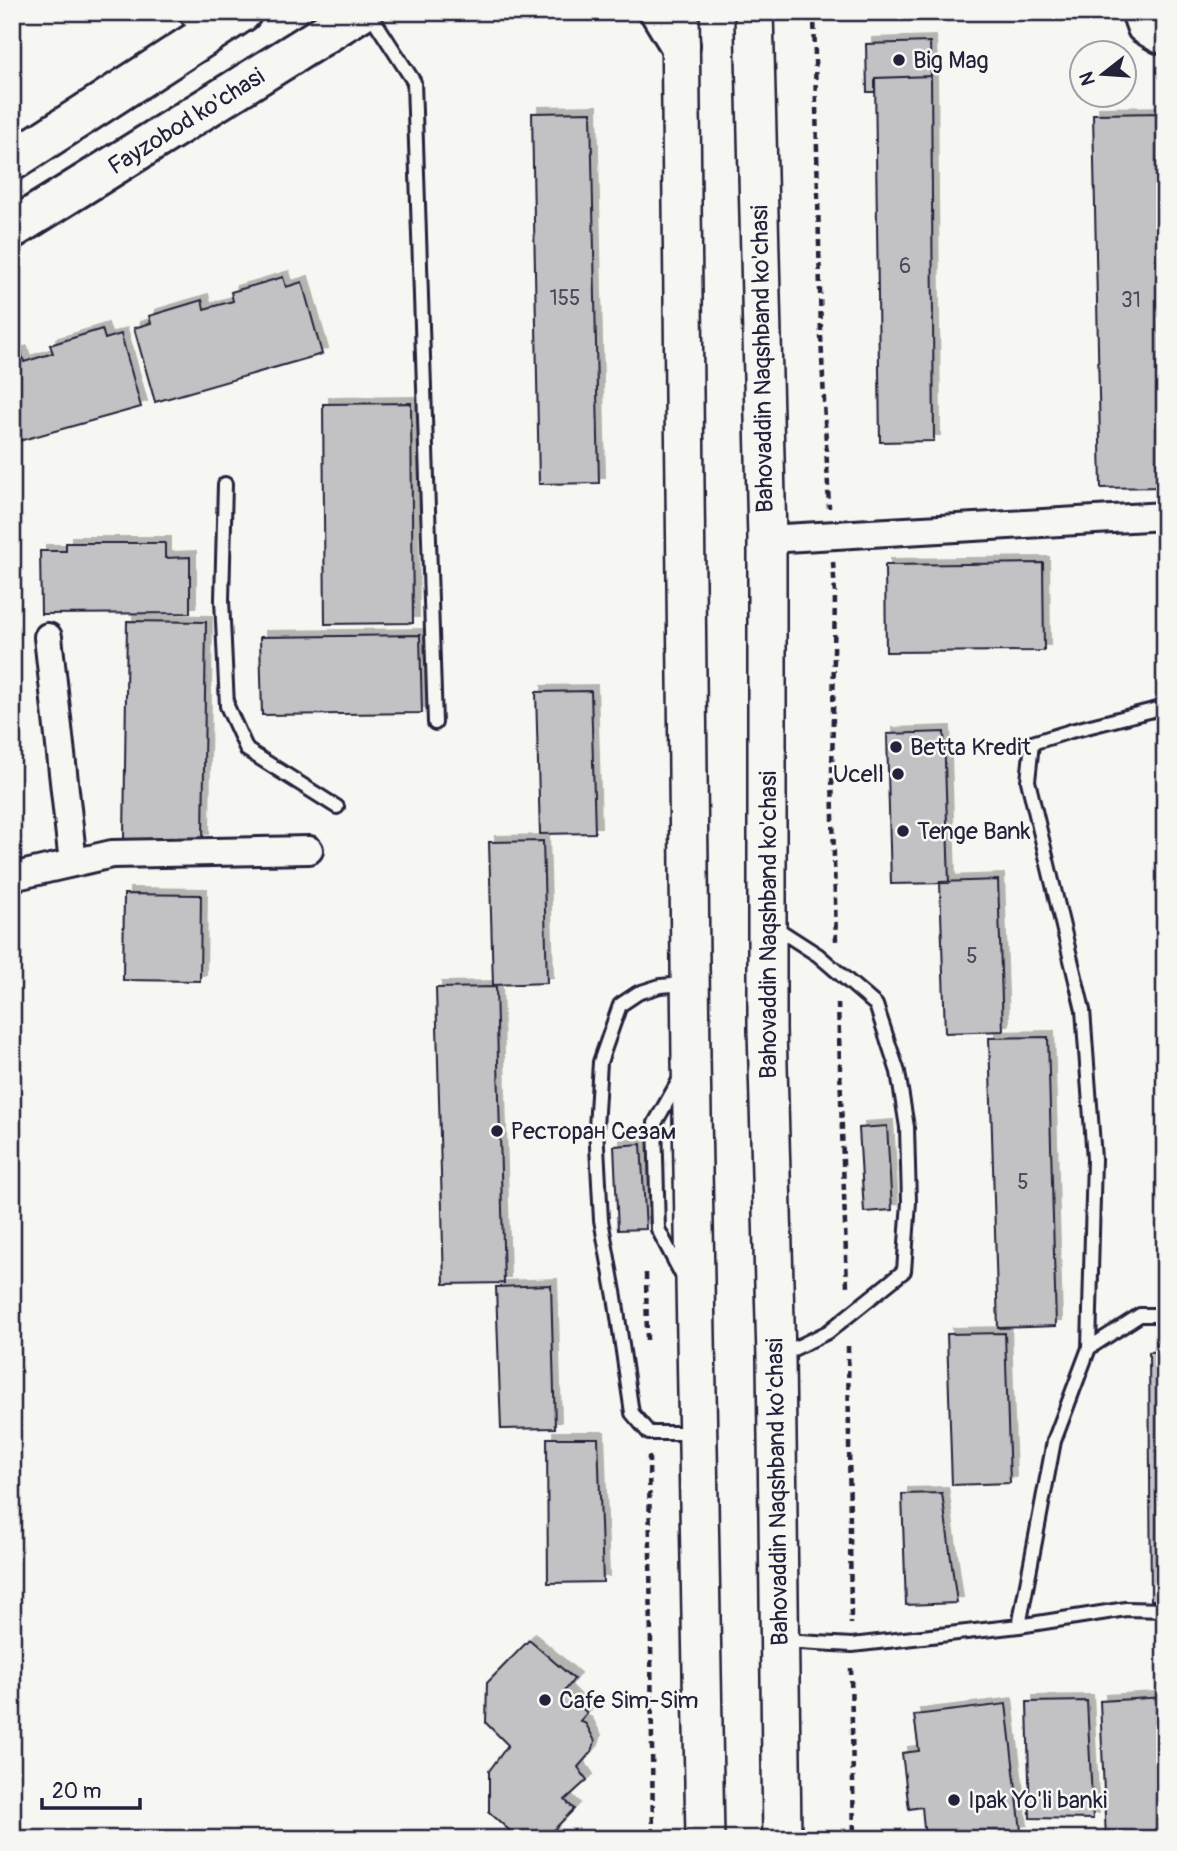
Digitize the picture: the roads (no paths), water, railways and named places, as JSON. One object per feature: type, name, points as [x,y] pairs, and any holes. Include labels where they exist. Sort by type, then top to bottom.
[{"type":"main road","name":"Fayzobod ko'chasi","points":[[12,229],[360,12]]},
{"type":"main road","points":[[660,12],[680,28],[691,1058],[705,1839]]},
{"type":"main road","name":"Bahovaddin Naqshband ko'chasi","points":[[754,12],[767,540],[768,1056],[776,1357],[782,1839]]},
{"type":"main road","points":[[12,161],[215,19]]},
{"type":"street","points":[[1135,12],[1141,29],[1158,39],[1165,39]]},
{"type":"street","points":[[767,540],[1165,516]]},
{"type":"street","points":[[48,637],[73,863]]},
{"type":"street","points":[[12,877],[112,854],[309,850]]},
{"type":"lane","points":[[369,12],[414,82],[435,723]]},
{"type":"lane","points":[[225,484],[222,600],[227,706],[247,750],[337,807]]},
{"type":"lane","points":[[1019,1626],[1054,1441],[1089,1348],[1094,1159],[1083,1010],[1028,781],[1032,743],[1107,720],[1165,707]]},
{"type":"lane","points":[[767,922],[818,955],[876,1005],[898,1072],[907,1127],[909,1202],[904,1271],[828,1332],[776,1357]]},
{"type":"lane","points":[[690,984],[660,986],[638,993],[620,1005],[600,1062],[596,1128],[601,1220],[632,1413],[649,1433],[697,1433]]},
{"type":"lane","points":[[1089,1348],[1140,1315],[1165,1315]]},
{"type":"lane","points":[[779,1641],[852,1645],[1019,1626],[1126,1609],[1165,1610]]},
{"type":"place","name":"Big Mag","points":[[899,60]]},
{"type":"place","name":"Betta Kredit","points":[[896,747]]},
{"type":"place","name":"Ucell","points":[[898,774]]},
{"type":"place","name":"Tenge Bank","points":[[903,831]]},
{"type":"place","name":"Ресторан Сезам","points":[[497,1131]]},
{"type":"place","name":"Cafe Sim-Sim","points":[[545,1700]]},
{"type":"place","name":"Ipak Yo'li banki","points":[[954,1800]]}]
